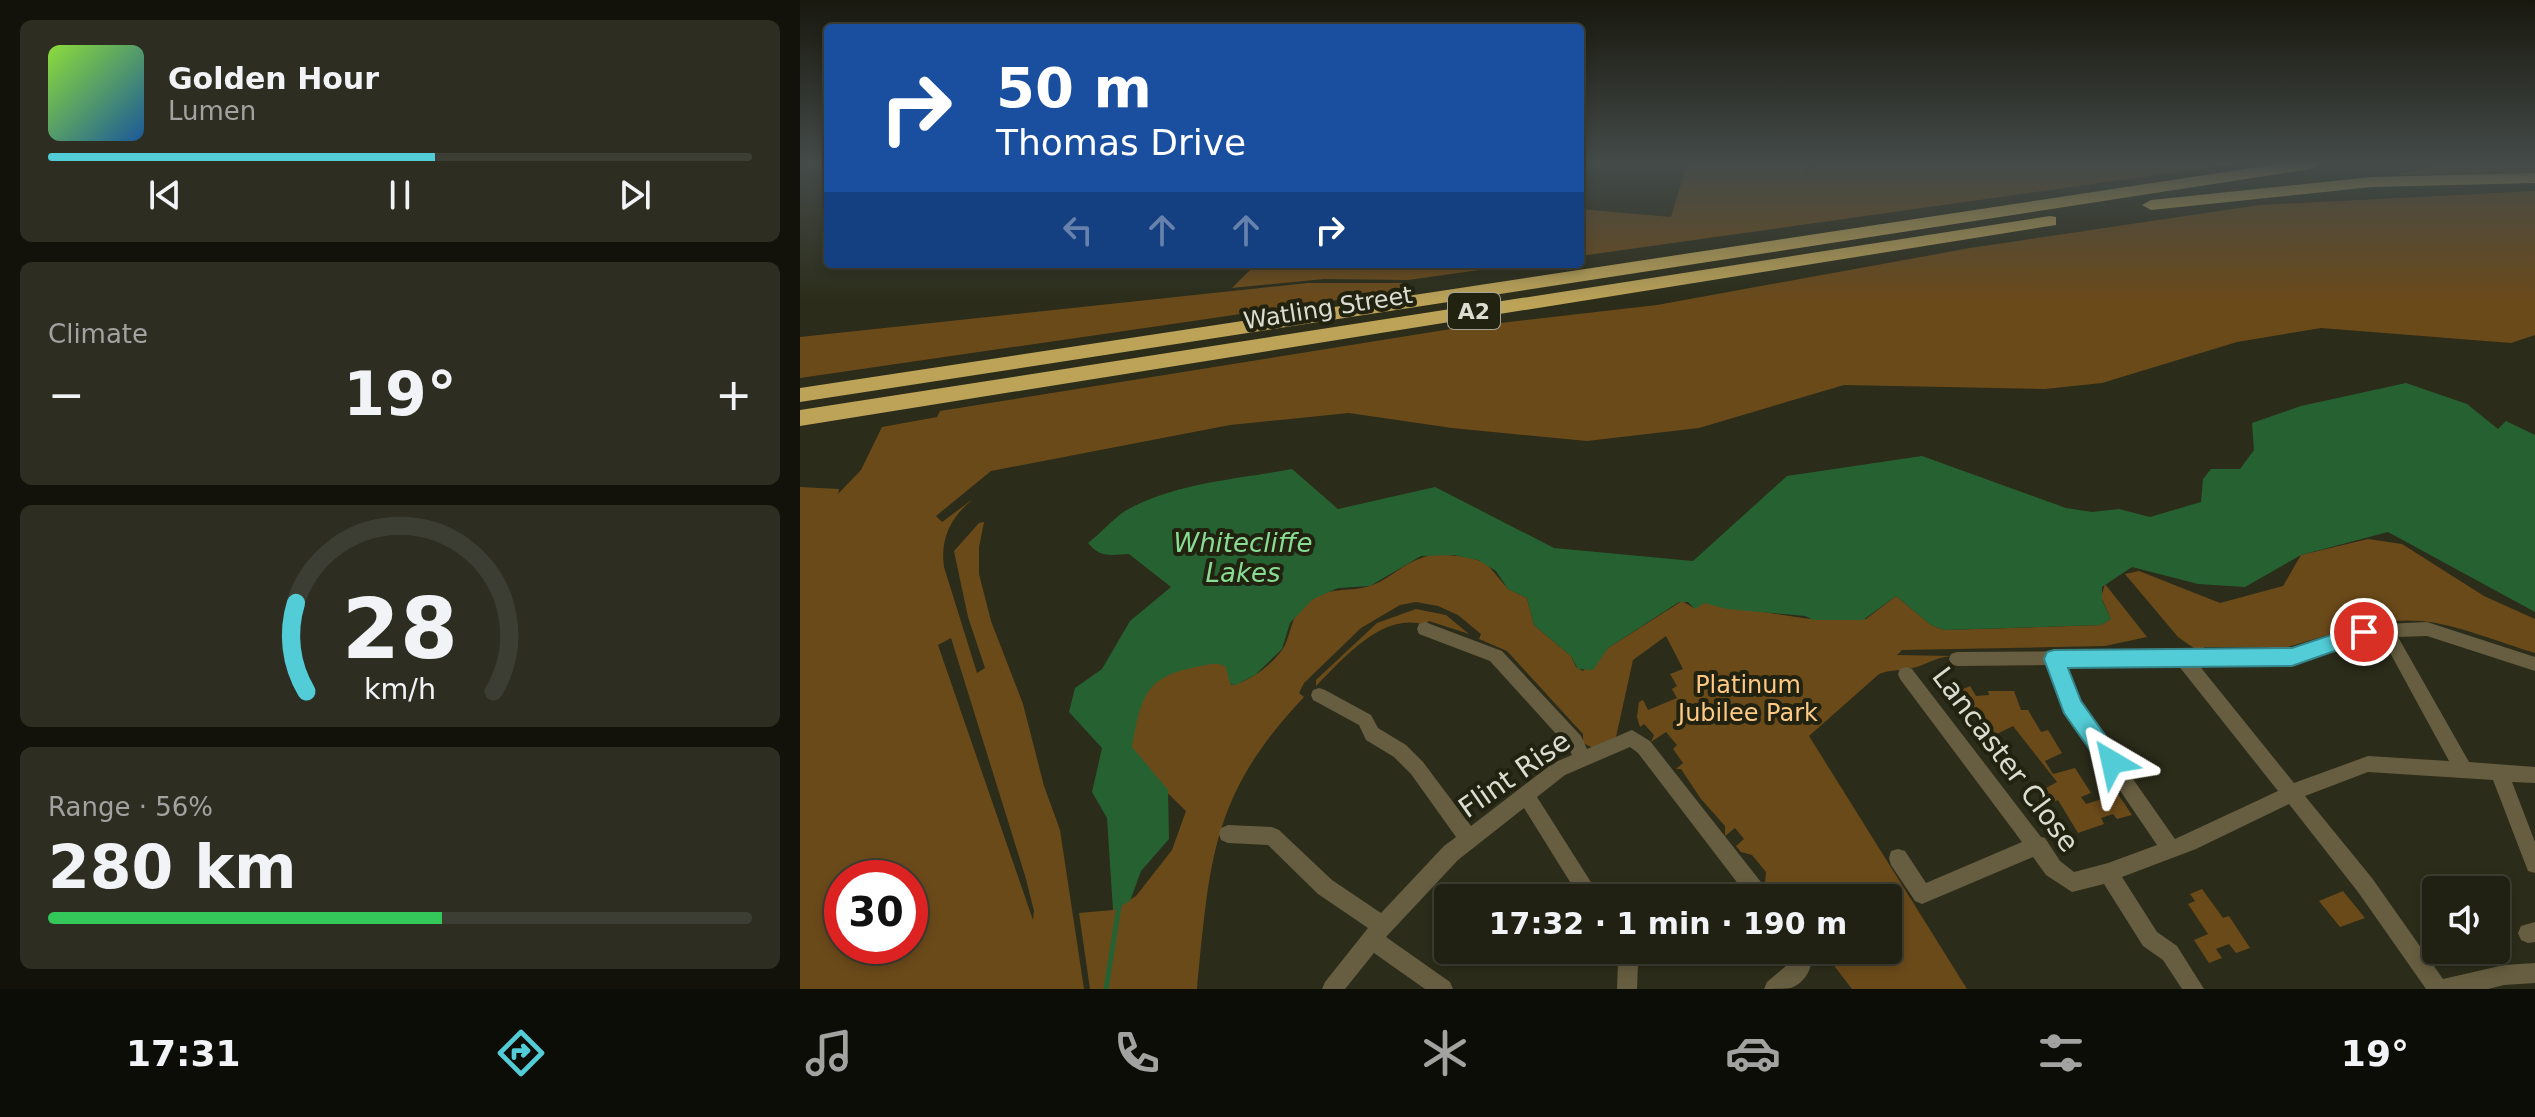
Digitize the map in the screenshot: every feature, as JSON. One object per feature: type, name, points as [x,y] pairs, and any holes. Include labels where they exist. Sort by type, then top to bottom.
[{"type":"highway","name":"Watling Street","points":[[800,395],[2019,210]]},
{"type":"highway","name":"Watling Street","points":[[800,418],[2121,210]]},
{"type":"highway","points":[[800,381],[1265,324]]},
{"type":"street","points":[[1425,629],[1496,656],[1575,742],[1581,757]]},
{"type":"street","points":[[1957,659],[2292,657],[2347,637],[2386,630],[2427,629],[2535,664]]},
{"type":"street","points":[[2386,630],[2463,769]]},
{"type":"street","points":[[2182,657],[2379,904],[2441,989],[2504,975],[2535,973]]},
{"type":"street","points":[[2054,659],[2072,706],[2171,849]]},
{"type":"street","name":"Lancaster Close","points":[[1906,674],[2053,868],[2072,882],[2108,873]]},
{"type":"street","points":[[1319,695],[1365,720],[1372,734],[1400,751],[1417,768],[1469,839]]},
{"type":"street","name":"Flint Rise","points":[[1332,989],[1376,933],[1442,861],[1526,795],[1581,757],[1632,738],[1644,747],[1750,884]]},
{"type":"street","points":[[2194,989],[2170,953],[2150,939],[2108,873],[2368,764],[2535,775]]},
{"type":"street","points":[[2497,771],[2512,796],[2520,831],[2535,864]]},
{"type":"street","points":[[1526,795],[1582,884]]},
{"type":"street","points":[[1228,834],[1272,836],[1376,933],[1443,989]]},
{"type":"street","points":[[1898,858],[1922,894],[2038,845]]},
{"type":"street","points":[[1627,989],[1628,964]]},
{"type":"street","points":[[1774,989],[1803,964]]},
{"type":"green space","points":[[1584,210],[1671,217],[1673,210],[1906,210],[1584,255]]},
{"type":"green space","points":[[2224,210],[2535,210],[2535,335],[2511,343],[2321,328],[2237,342],[2102,383],[2045,389],[1844,385],[1699,428],[1587,441],[1452,428],[1349,413],[1230,425],[991,471],[936,516],[942,522],[973,499],[949,529],[944,547],[944,567],[977,673],[985,668],[968,617],[954,551],[979,523],[984,522],[979,547],[979,574],[991,621],[1023,704],[1044,786],[1060,830],[1084,989],[800,989],[800,487],[839,489],[838,494],[861,470],[882,427],[937,417],[940,411],[1457,328],[1657,305],[1970,248]],"holes":[[[951,638],[1034,911],[1033,920],[938,645]]]},
{"type":"green space","points":[[1252,268],[1494,268],[1408,280],[1324,279],[1232,288]]},
{"type":"green space","points":[[1308,283],[1406,283],[1399,291],[800,378],[800,337]]},
{"type":"green space","points":[[2368,539],[2402,544],[2484,596],[2535,619],[2535,653],[2449,626],[2404,620],[2337,632],[2288,647],[2287,652],[2268,647],[2205,647],[2198,651],[2178,637],[2125,574],[2139,571],[2220,603],[2283,586],[2301,555]]},
{"type":"green space","name":"Platinum Jubilee Park","points":[[1438,554],[1468,557],[1486,563],[1508,589],[1527,598],[1534,625],[1571,656],[1576,667],[1583,671],[1608,648],[1682,601],[1694,608],[1704,603],[1810,619],[1866,619],[1896,596],[1931,625],[1944,630],[2101,625],[2111,619],[2101,597],[2105,584],[2147,637],[2105,646],[1902,650],[1897,655],[1952,656],[1879,674],[1809,736],[1901,884],[1765,884],[1766,872],[1752,855],[1741,852],[1736,846],[1744,839],[1735,828],[1725,836],[1725,826],[1701,799],[1681,769],[1676,769],[1683,763],[1673,749],[1677,745],[1666,732],[1651,742],[1654,735],[1644,724],[1640,727],[1637,717],[1639,702],[1643,700],[1648,710],[1677,698],[1672,689],[1677,686],[1670,674],[1683,669],[1666,636],[1633,660],[1616,737],[1593,748],[1583,743],[1583,734],[1507,651],[1479,639],[1481,634],[1458,615],[1438,606],[1416,602],[1400,605],[1361,628],[1304,683],[1299,693],[1304,697],[1273,732],[1233,798],[1220,831],[1212,866],[1197,989],[1090,989],[1079,913],[1113,910],[1136,896],[1172,850],[1186,811],[1079,707],[1264,575],[1231,685],[1254,676],[1276,658],[1285,645],[1296,616],[1313,599],[1326,593],[1375,584],[1415,560]]},
{"type":"green space","points":[[1416,609],[1446,615],[1469,634],[1429,621],[1425,625],[1409,622],[1394,625],[1365,640],[1316,686],[1316,680],[1377,623]]},
{"type":"green space","points":[[1970,686],[1976,696],[1989,695],[1988,691],[2014,691],[2021,710],[2028,710],[2041,732],[2048,730],[2062,753],[2045,761],[2053,774],[2075,768],[2091,793],[2081,797],[2086,804],[2118,794],[2132,815],[2117,819],[2113,814],[2101,818],[2104,824],[2078,833],[2058,800],[2047,805],[2037,793],[2057,782],[2013,726],[1995,735],[1977,707],[1962,714],[1948,696]]},
{"type":"green space","points":[[1902,885],[1967,989],[1852,989],[1833,964],[1902,964]]},
{"type":"green space","points":[[2202,889],[2223,918],[2229,916],[2250,948],[2236,953],[2229,944],[2216,949],[2222,958],[2209,963],[2194,940],[2208,934],[2188,904],[2195,901],[2190,894]]},
{"type":"green space","points":[[2343,891],[2365,918],[2340,927],[2319,901]]},
{"type":"water","name":"Whitecliffe Lakes","points":[[2406,383],[2467,404],[2498,429],[2506,421],[2535,435],[2535,612],[2388,532],[2301,555],[2245,587],[2198,584],[2132,567],[2102,587],[2102,600],[2111,619],[2101,625],[1944,630],[1931,625],[1896,596],[1863,620],[1813,620],[1805,616],[1727,609],[1704,603],[1695,609],[1688,602],[1679,602],[1608,648],[1593,670],[1578,669],[1571,656],[1534,625],[1527,598],[1508,589],[1496,571],[1478,560],[1454,555],[1421,556],[1370,586],[1338,588],[1313,599],[1290,623],[1282,649],[1255,675],[1236,685],[1230,684],[1226,667],[1215,664],[1178,671],[1155,684],[1142,704],[1132,747],[1168,790],[1169,839],[1141,871],[1130,901],[1113,910],[1107,818],[1092,792],[1102,748],[1069,712],[1075,688],[1102,669],[1130,621],[1171,587],[1129,554],[1102,553],[1088,543],[1125,511],[1144,502],[1206,483],[1292,469],[1338,509],[1435,487],[1554,548],[1693,561],[1787,476],[1922,456],[2066,508],[2092,512],[2119,509],[2150,517],[2201,502],[2203,479],[2211,469],[2240,469],[2254,450],[2252,423],[2301,406]]},
{"type":"waterway","points":[[1106,989],[1119,906]]},
{"type":"route","points":[[2112,762],[2072,706],[2054,659],[2292,657],[2364,632]]}]
